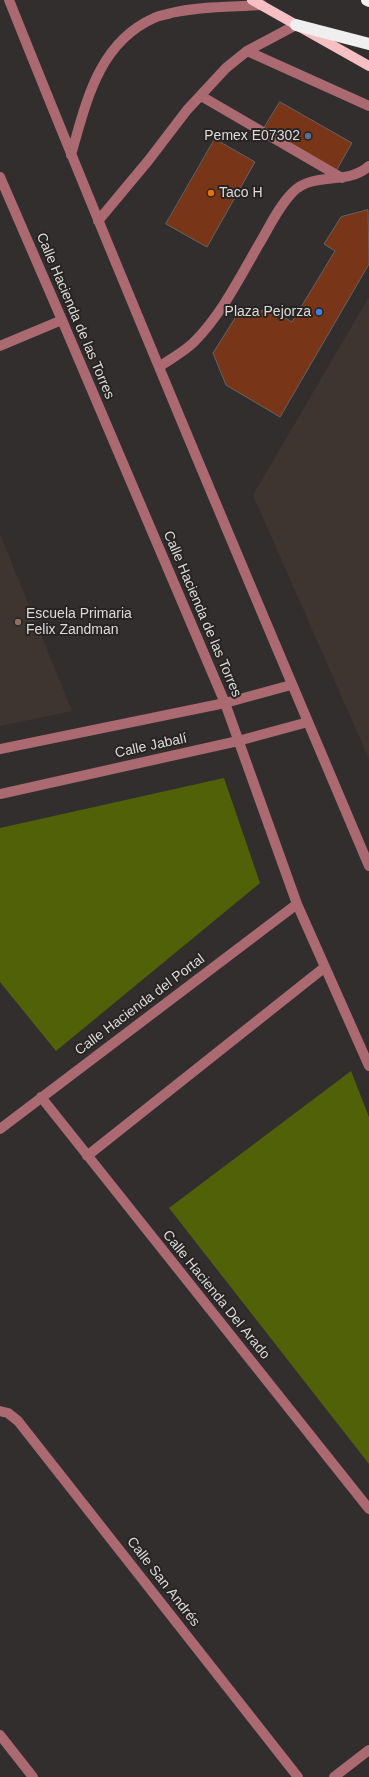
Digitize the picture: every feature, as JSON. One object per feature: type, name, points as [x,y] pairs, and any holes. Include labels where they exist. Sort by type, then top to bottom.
[{"type":"highway","points":[[296,25],[369,44]]},
{"type":"main road","points":[[252,0],[369,66]]},
{"type":"street","points":[[9,0],[98,221],[291,685],[369,866]]},
{"type":"street","points":[[71,155],[88,93],[108,57],[128,34],[154,17],[190,9],[262,5]]},
{"type":"street","points":[[98,221],[148,161],[187,110],[226,68],[247,51],[296,25]]},
{"type":"street","points":[[247,51],[369,106]]},
{"type":"street","points":[[201,96],[342,178]]},
{"type":"street","points":[[159,367],[193,343],[217,314],[280,208],[294,192],[304,184],[315,179],[342,178],[361,172],[369,166]]},
{"type":"street","name":"Calle Hacienda de las Torres","points":[[0,177],[225,703],[297,904],[369,1066]]},
{"type":"street","points":[[0,346],[62,320]]},
{"type":"street","name":"Calle Jabalí","points":[[0,749],[225,703],[291,685]]},
{"type":"street","name":"Calle Jabalí","points":[[0,794],[238,741],[308,722]]},
{"type":"street","name":"Calle Hacienda del Portal","points":[[0,1130],[41,1097],[297,904]]},
{"type":"street","points":[[87,1156],[325,967]]},
{"type":"street","name":"Calle Hacienda Del Arado","points":[[41,1097],[369,1509]]},
{"type":"street","name":"Calle San Andrés","points":[[0,1411],[8,1413],[18,1421],[298,1777]]},
{"type":"street","points":[[0,1735],[33,1777]]},
{"type":"street","points":[[334,1777],[369,1750]]},
{"type":"shaded area","points":[[369,297],[369,759],[253,495]]},
{"type":"shaded area","name":"Escuela Primaria Felix Zandman","points":[[0,534],[72,711],[0,726]]},
{"type":"green space","points":[[224,778],[260,883],[56,1051],[0,982],[0,828]]},
{"type":"green space","points":[[351,1071],[369,1117],[369,1464],[169,1208]]},
{"type":"building","name":"Pemex E07302","points":[[280,102],[352,143],[336,171],[263,130]]},
{"type":"building","name":"Taco H","points":[[215,139],[255,162],[207,247],[166,224]]},
{"type":"building","name":"Plaza Pejorza","points":[[368,210],[369,264],[280,417],[226,385],[213,353],[237,315],[271,309],[292,322],[335,251],[324,244],[341,217]]},
{"type":"place","name":"Pemex E07302","points":[[308,136]]},
{"type":"place","name":"Taco H","points":[[211,193]]},
{"type":"place","name":"Plaza Pejorza","points":[[319,312]]},
{"type":"place","name":"Escuela Primaria Felix Zandman","points":[[18,622]]}]
